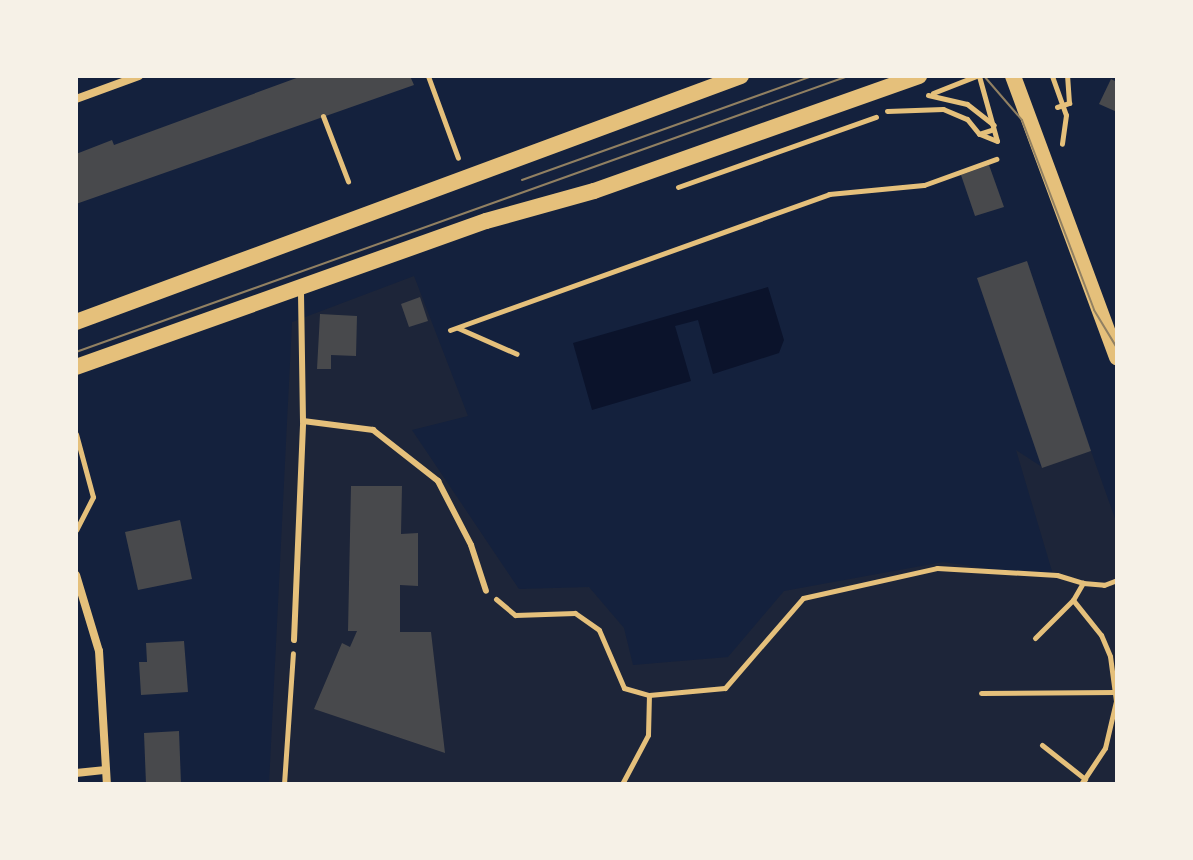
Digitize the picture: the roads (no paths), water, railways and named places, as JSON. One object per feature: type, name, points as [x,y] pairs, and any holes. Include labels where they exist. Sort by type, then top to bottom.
[{"type":"main road","points":[[76,322],[467,182],[566,138],[741,76]]},
{"type":"main road","points":[[76,367],[486,221],[594,191],[919,76]]},
{"type":"main road","points":[[1013,76],[1116,348]]},
{"type":"street","points":[[76,99],[139,76]]},
{"type":"street","points":[[76,575],[99,651],[107,784]]},
{"type":"street","points":[[76,773],[106,770]]},
{"type":"lane","points":[[294,640],[305,300],[299,286]]},
{"type":"lane","points":[[303,421],[373,430],[438,481],[471,545],[486,591]]},
{"type":"tram line","points":[[522,180],[812,76]]},
{"type":"tram line","points":[[76,352],[848,76]]},
{"type":"tram line","points":[[984,76],[1022,120],[1094,310],[1117,348]]}]
